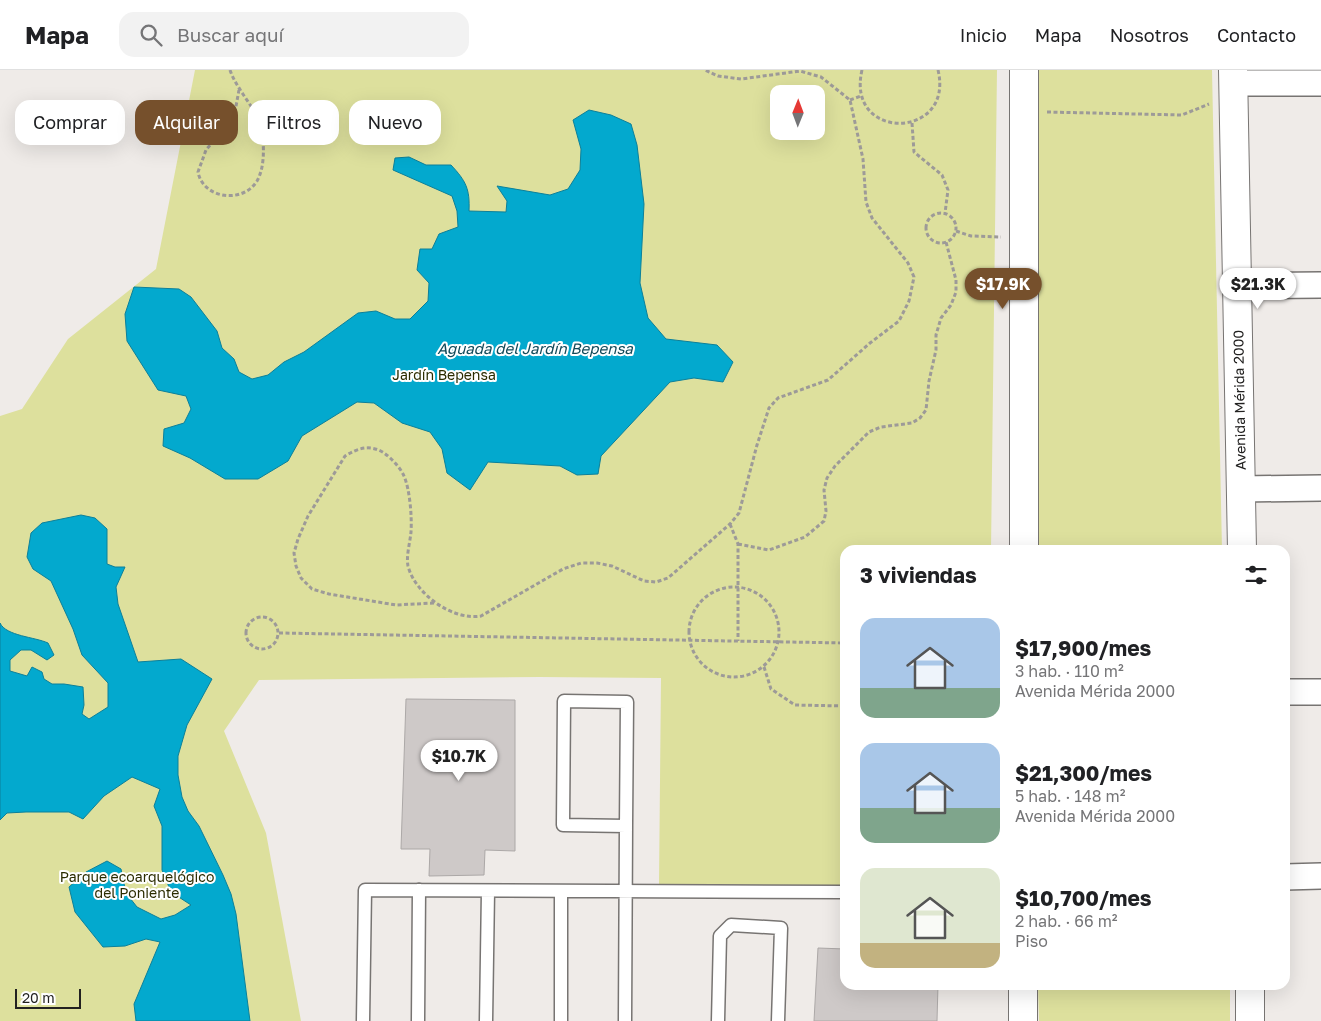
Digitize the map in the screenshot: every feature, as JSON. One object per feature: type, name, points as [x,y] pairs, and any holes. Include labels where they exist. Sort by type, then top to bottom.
[{"type":"main road","points":[[1024,70],[1024,545]]},
{"type":"main road","name":"Avenida Mérida 2000","points":[[1233,85],[1242,545]]},
{"type":"main road","points":[[1023,990],[1023,1021]]},
{"type":"main road","points":[[1250,990],[1250,1021]]},
{"type":"street","points":[[1233,85],[1321,83]]},
{"type":"street","points":[[1237,286],[1321,285]]},
{"type":"street","points":[[1241,489],[1321,488]]},
{"type":"street","points":[[1290,692],[1321,692]]},
{"type":"street","points":[[1290,877],[1321,876]]},
{"type":"lane","points":[[625,1021],[627,702],[564,701],[563,824],[626,826]]},
{"type":"lane","points":[[363,1021],[365,890],[840,892]]},
{"type":"lane","points":[[418,1021],[419,890]]},
{"type":"lane","points":[[486,1021],[488,891]]},
{"type":"lane","points":[[560,1021],[561,891]]},
{"type":"lane","points":[[718,1021],[720,936],[731,925],[781,928],[778,1021]]},
{"type":"path","points":[[230,70],[239,90],[260,124],[262,131],[262,168],[256,182],[250,189],[236,195],[216,194],[202,185],[198,172],[206,150],[234,117],[239,90]]},
{"type":"path","points":[[434,603],[396,605],[329,594],[312,589],[301,578],[296,566],[294,553],[298,539],[308,516],[345,456],[353,451],[370,447],[380,451],[389,457],[404,474],[412,520],[408,563],[413,580],[434,603],[463,617],[481,616],[563,569],[581,563],[597,562],[612,566],[644,581],[656,582],[668,578],[739,514],[769,408],[778,398],[828,380],[870,342],[899,321],[909,301],[914,278],[908,263],[872,218],[866,202],[864,159],[850,100],[821,77],[800,71],[741,79],[718,76],[705,70]]},
{"type":"path","points":[[862,70],[859,82],[861,96],[866,107],[875,116],[886,122],[899,124],[912,122],[924,116],[934,107],[939,94],[940,81],[938,70]]},
{"type":"path","points":[[1024,112],[1182,115],[1213,102],[1233,85]]},
{"type":"path","points":[[850,100],[861,96]]},
{"type":"path","points":[[912,122],[914,152],[942,175],[948,190],[945,213]]},
{"type":"path","points":[[945,213],[955,222],[956,231],[950,240],[946,242],[936,241],[928,235],[926,226],[935,214],[945,213]]},
{"type":"path","points":[[956,231],[982,237],[1024,237]]},
{"type":"path","points":[[738,544],[769,550],[805,538],[824,521],[826,511],[824,490],[827,478],[835,466],[869,432],[881,427],[912,424],[926,410],[929,381],[936,350],[936,335],[941,318],[951,305],[956,292],[956,280],[946,242]]},
{"type":"path","points":[[730,524],[738,544],[738,642]]},
{"type":"path","points":[[728,587],[738,587],[756,592],[768,601],[776,613],[780,627],[779,642],[774,655],[764,667],[752,674],[736,678],[721,675],[707,668],[696,658],[690,641],[689,628],[692,614],[701,601],[714,591],[728,587]]},
{"type":"path","points":[[261,617],[271,619],[278,628],[279,633],[275,643],[266,649],[260,650],[250,645],[246,635],[248,625],[256,618],[261,617]]},
{"type":"path","points":[[279,633],[840,643]]},
{"type":"path","points":[[764,667],[771,689],[795,705],[840,706]]},
{"type":"green space","name":"Jardín Bepensa","points":[[195,70],[997,70],[991,545],[840,545],[840,886],[659,884],[661,678],[540,677],[259,680],[224,731],[266,833],[301,1021],[0,1021],[0,416],[22,409],[68,339],[156,269],[180,145],[238,145],[238,100],[189,100]]},
{"type":"green space","points":[[1034,70],[1212,70],[1222,545],[1036,545]]},
{"type":"green space","points":[[1038,990],[1230,990],[1230,1021],[1039,1021]]},
{"type":"water","name":"Aguada del Jardín Bepensa","points":[[589,110],[611,115],[631,124],[637,145],[644,204],[640,283],[648,318],[666,339],[717,345],[733,362],[723,382],[694,378],[670,382],[601,456],[598,474],[577,475],[560,466],[488,462],[470,490],[447,473],[442,449],[430,432],[402,423],[374,403],[357,402],[302,436],[288,461],[258,479],[225,479],[190,458],[163,446],[164,429],[184,423],[191,409],[186,396],[158,390],[127,341],[125,314],[134,287],[179,289],[191,297],[217,331],[222,348],[234,359],[239,372],[252,379],[268,375],[284,362],[304,352],[358,313],[376,311],[395,319],[410,319],[428,301],[429,283],[417,270],[420,249],[432,249],[439,234],[458,227],[457,211],[452,196],[393,170],[395,158],[409,157],[426,165],[451,165],[460,176],[468,191],[469,211],[506,212],[507,201],[497,186],[550,195],[568,189],[580,170],[581,149],[573,120]]},
{"type":"water","points":[[81,515],[95,518],[107,529],[107,564],[115,567],[125,567],[116,587],[118,604],[138,662],[181,659],[212,679],[187,725],[178,756],[178,775],[182,797],[188,811],[199,826],[231,894],[236,914],[250,1021],[136,1021],[134,1004],[160,942],[146,939],[125,946],[103,947],[75,912],[69,887],[86,872],[107,861],[121,869],[126,893],[137,907],[161,919],[175,915],[191,905],[171,892],[162,870],[162,826],[154,806],[160,789],[132,777],[104,796],[83,819],[69,812],[26,812],[7,813],[0,820],[0,623],[8,631],[48,643],[54,655],[47,660],[31,650],[21,650],[10,660],[10,671],[27,676],[32,667],[42,672],[44,679],[52,684],[83,687],[84,705],[82,714],[89,719],[108,707],[108,683],[82,655],[73,629],[51,581],[33,569],[27,557],[31,533],[42,523]]},
{"type":"building","points":[[406,699],[515,700],[515,851],[485,850],[484,875],[429,876],[430,849],[401,849]]},
{"type":"building","points":[[818,948],[840,949],[840,990],[938,990],[937,1021],[814,1021]]},
{"type":"park label","name":"Parque ecoarquelógico del Poniente","points":[[137,884]]}]
